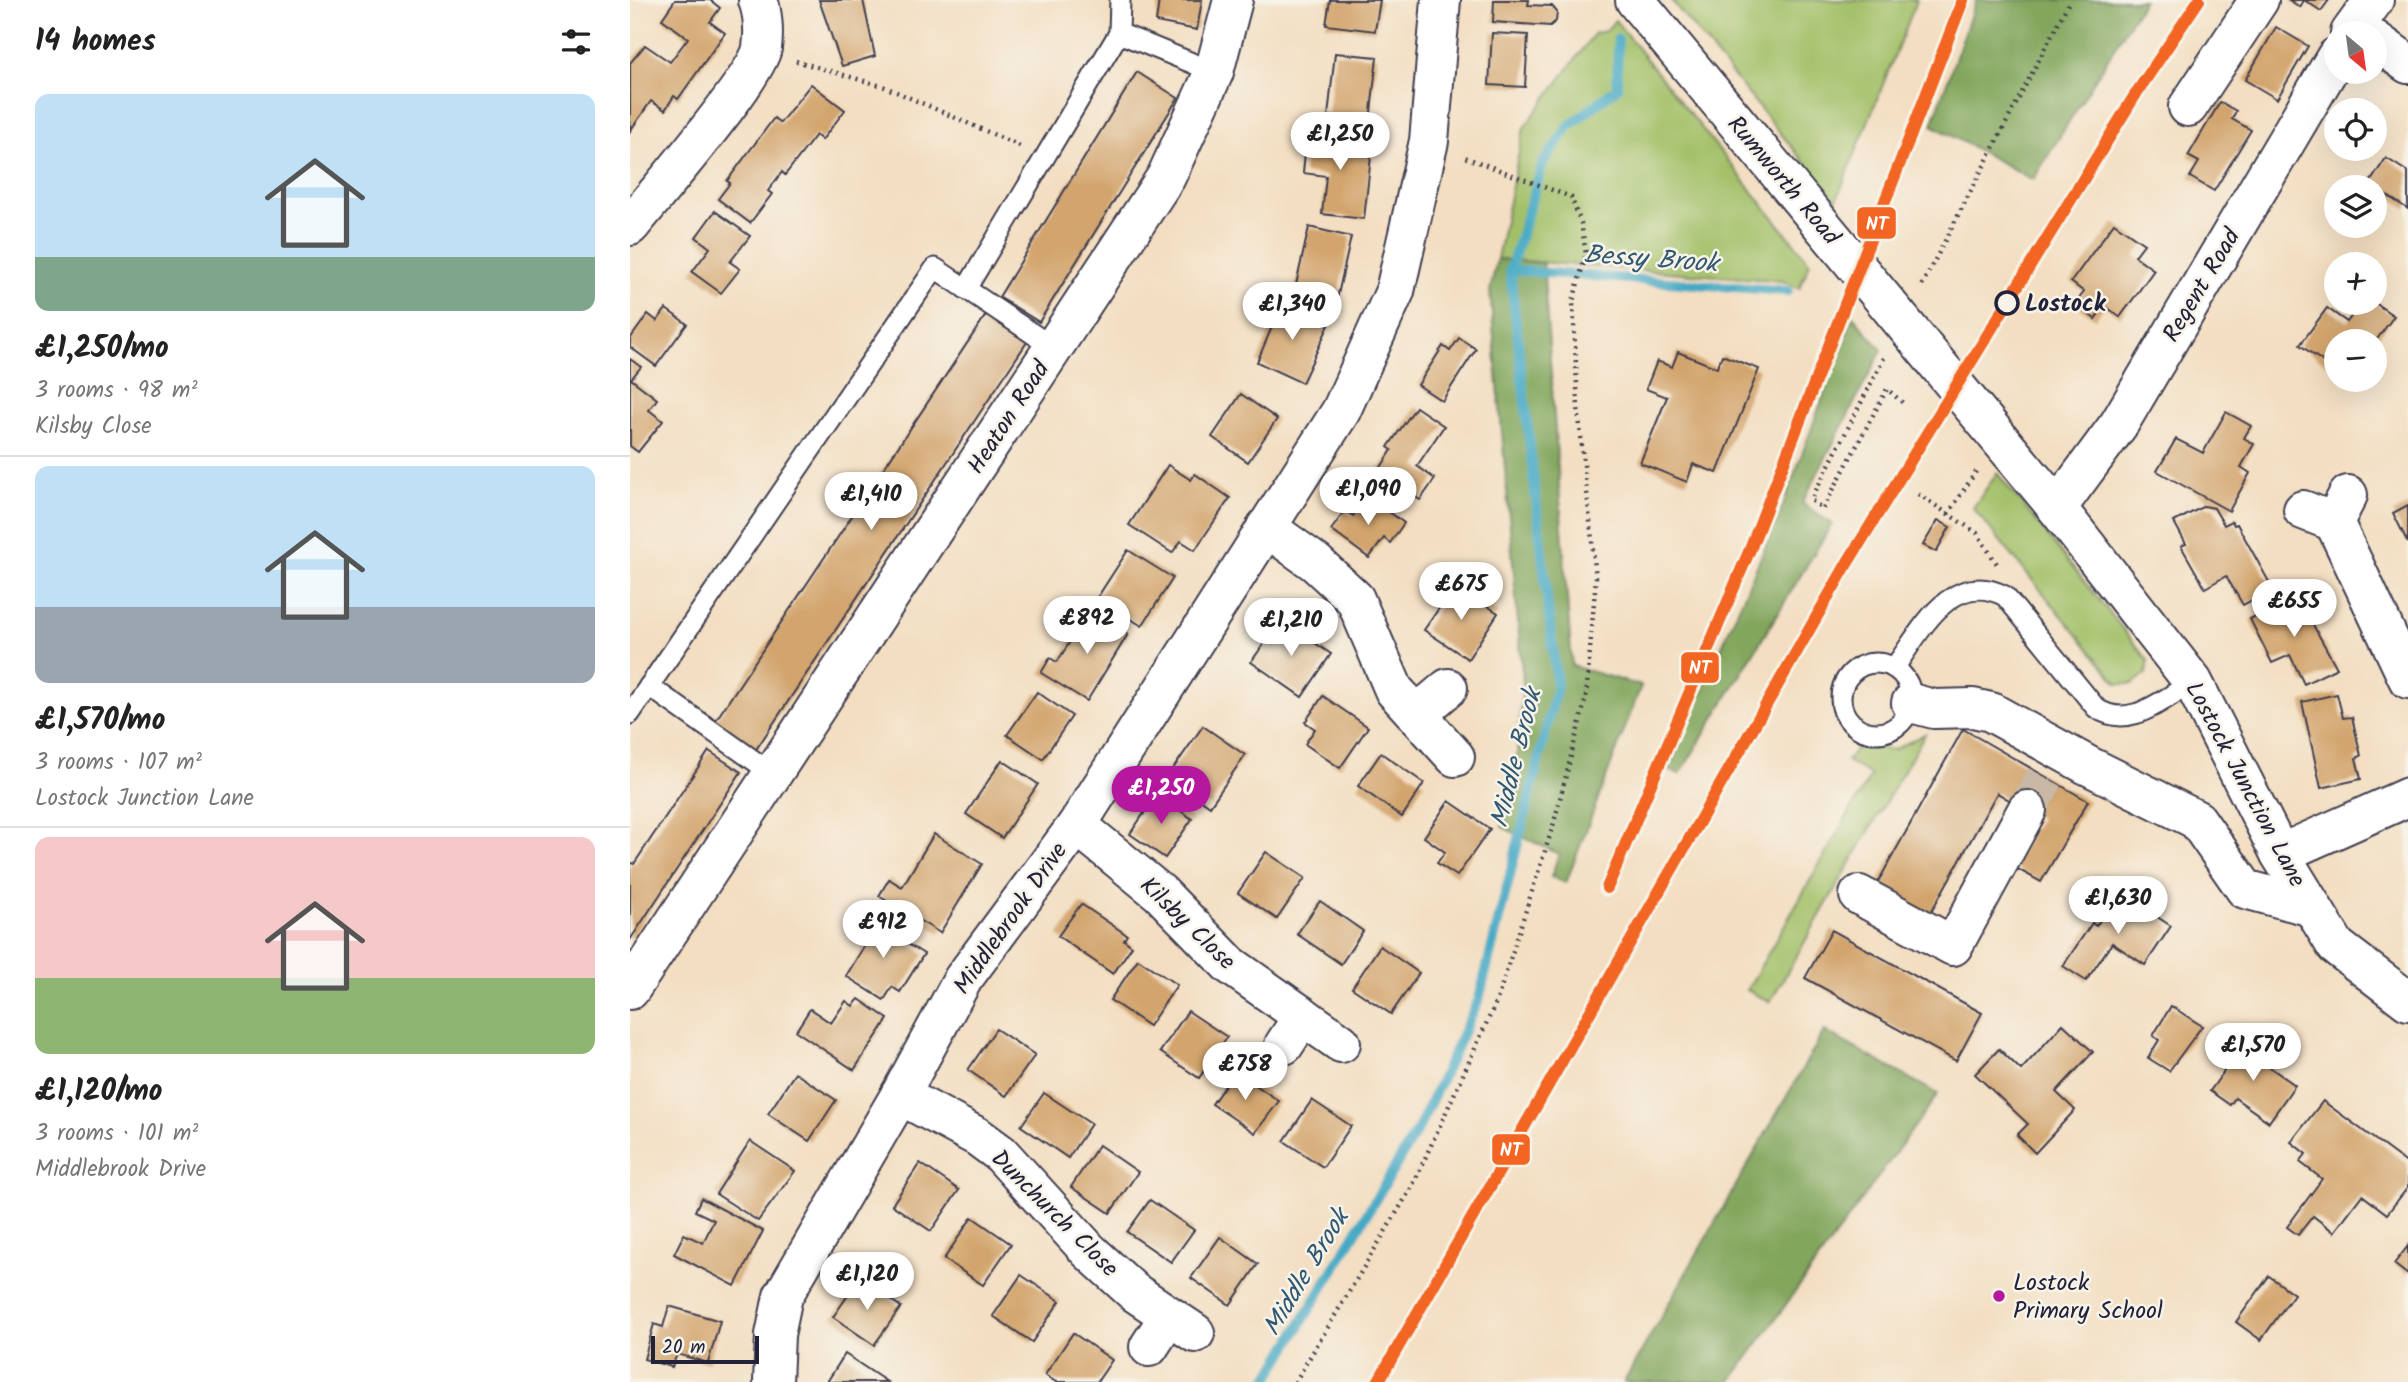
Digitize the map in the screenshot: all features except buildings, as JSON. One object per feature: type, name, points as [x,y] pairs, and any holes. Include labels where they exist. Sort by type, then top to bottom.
[{"type":"street","points":[[630,226],[741,85],[762,50],[761,10],[758,0]]},
{"type":"street","name":"Heaton Road","points":[[630,990],[1166,177],[1214,72],[1233,0]]},
{"type":"street","name":"Middlebrook Drive","points":[[773,1382],[775,1335],[783,1296],[900,1095],[963,979],[1077,825],[1341,411],[1395,292],[1429,141],[1441,0]]},
{"type":"street","name":"Rumworth Road","points":[[1635,0],[1993,433]]},
{"type":"street","points":[[2188,107],[2259,0]]},
{"type":"street","points":[[2387,50],[2408,64]]},
{"type":"street","name":"Regent Road","points":[[2057,508],[2119,424],[2327,84]]},
{"type":"street","name":"Lostock Junction Lane","points":[[1993,433],[2057,508],[2193,682],[2280,854],[2336,946],[2408,1002]]},
{"type":"street","points":[[2329,509],[2408,680]]},
{"type":"street","points":[[1266,527],[1316,563],[1354,599],[1365,618],[1385,675],[1394,690],[1455,757]]},
{"type":"street","points":[[1416,715],[1448,688]]},
{"type":"street","points":[[1911,703],[1934,709],[1973,708],[1991,712],[2052,763],[2197,820],[2245,889],[2312,907]]},
{"type":"street","points":[[2280,854],[2408,797]]},
{"type":"street","points":[[1859,895],[1964,953],[2026,810]]},
{"type":"street","name":"Kilsby Close","points":[[1077,825],[1160,893],[1294,1030],[1341,1042]]},
{"type":"street","name":"Dunchurch Close","points":[[900,1095],[978,1137],[1001,1154],[1089,1251],[1134,1292],[1182,1324],[1149,1347]]},
{"type":"lane","points":[[966,289],[1119,33],[1120,0]]},
{"type":"lane","points":[[1119,33],[1214,72]]},
{"type":"lane","points":[[630,714],[935,268],[1054,348]]},
{"type":"lane","points":[[1894,668],[1940,607],[1955,594],[1989,588],[2005,596],[2096,708],[2109,717],[2121,719],[2134,715],[2193,682]]},
{"type":"lane","points":[[1873,663],[1894,668],[1909,686],[1911,703],[1904,719],[1885,732],[1862,730],[1845,714],[1842,692],[1852,673],[1873,663]]},
{"type":"lane","points":[[649,686],[773,774]]},
{"type":"path","points":[[1932,265],[2070,0]]},
{"type":"path","points":[[762,50],[885,87],[1045,157]]},
{"type":"path","points":[[1295,1382],[1412,1186],[1497,1000],[1553,826],[1586,698],[1596,578],[1578,408],[1573,301],[1586,254],[1581,223],[1571,197],[1496,167]]},
{"type":"path","points":[[1902,323],[1811,500],[1823,509],[1887,389],[1903,402]]},
{"type":"path","points":[[1948,514],[1979,467],[1993,433]]},
{"type":"path","points":[[1918,494],[1977,533],[2000,569],[2005,596]]},
{"type":"green space","points":[[1671,0],[1917,0],[1836,201]]},
{"type":"green space","points":[[1976,0],[2144,0],[2033,180],[1932,125]]},
{"type":"green space","points":[[1615,20],[1810,263],[1799,289],[1783,281],[1497,259],[1524,128],[1595,33],[1606,31]]},
{"type":"green space","points":[[1497,259],[1543,263],[1572,666],[1641,686],[1566,883],[1551,877],[1559,854],[1502,827],[1517,756],[1523,682],[1490,291]]},
{"type":"green space","points":[[1853,316],[1882,350],[1802,503],[1832,524],[1680,774],[1668,770],[1781,511]]},
{"type":"green space","points":[[1997,473],[2148,660],[2146,674],[2132,684],[2118,684],[1973,508]]},
{"type":"green space","points":[[1925,734],[1770,1002],[1747,990],[1871,775],[1847,761],[1858,746],[1893,750]]},
{"type":"green space","points":[[1824,1031],[1938,1094],[1730,1382],[1624,1382]]},
{"type":"waterway","name":"Middle Brook","points":[[1266,1382],[1419,1127],[1479,999],[1557,686],[1510,270],[1543,163],[1569,126],[1617,88],[1618,39]]},
{"type":"waterway","name":"Bessy Brook","points":[[1510,270],[1788,291]]},
{"type":"tunnel","points":[[2027,810],[2045,777]]},
{"type":"transit line","name":"NT","points":[[1607,888],[1751,547],[1963,0]]},
{"type":"transit line","name":"NT","points":[[1378,1382],[1848,562],[2137,92],[2199,0]]},
{"type":"place","name":"Lostock","points":[[2007,303]]},
{"type":"place","name":"Lostock Primary School","points":[[1999,1296]]}]
